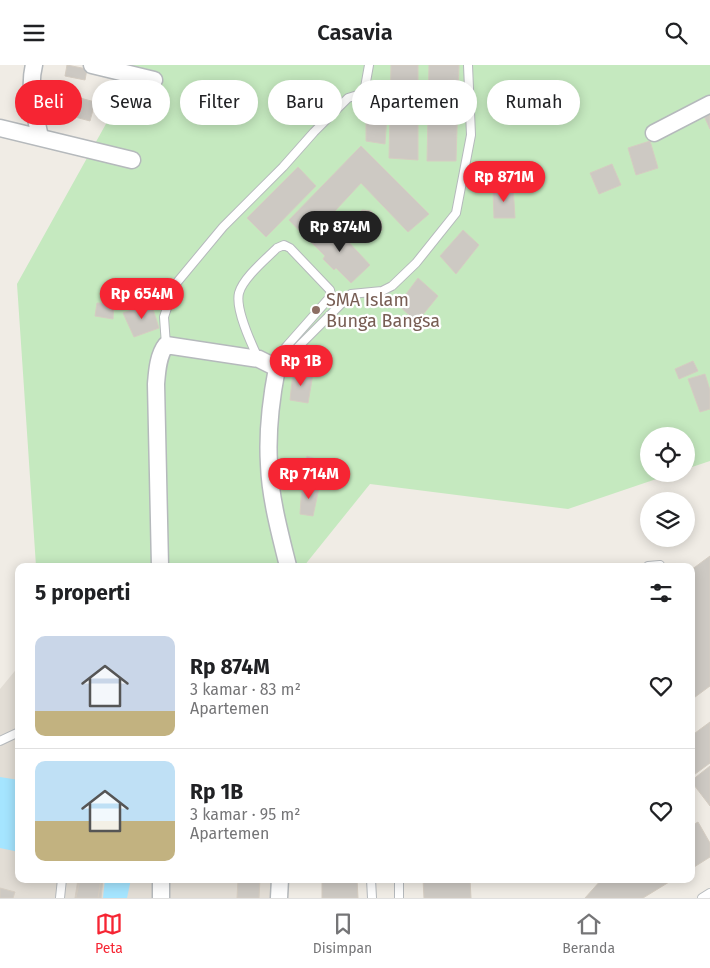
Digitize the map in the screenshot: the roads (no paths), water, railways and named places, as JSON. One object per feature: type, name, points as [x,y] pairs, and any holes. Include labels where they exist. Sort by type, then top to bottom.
[{"type":"street","points":[[34,65],[32,71],[33,101],[40,137]]},
{"type":"street","points":[[92,65],[154,80]]},
{"type":"street","points":[[654,133],[710,104]]},
{"type":"street","points":[[0,128],[132,159]]},
{"type":"street","points":[[160,563],[156,385],[157,369],[166,345],[269,364],[271,405],[269,464],[279,528],[287,563]]},
{"type":"street","points":[[161,883],[161,898]]},
{"type":"street","points":[[279,898],[280,883]]},
{"type":"lane","points":[[166,345],[164,317],[174,286],[223,227],[321,125],[348,98],[364,93],[369,65]]},
{"type":"lane","points":[[269,364],[351,294],[382,291],[392,286],[416,263],[456,213],[471,135],[468,65]]},
{"type":"lane","points":[[284,245],[290,247],[330,290],[331,296],[269,364],[240,313],[239,294],[247,280],[277,248],[284,245]]},
{"type":"lane","points":[[0,741],[15,735]]},
{"type":"lane","points":[[60,898],[62,883]]},
{"type":"lane","points":[[371,883],[372,898]]},
{"type":"lane","points":[[399,883],[400,898]]},
{"type":"lane","points":[[702,898],[710,893]]},
{"type":"water","points":[[0,777],[15,779],[15,851],[0,848]]},
{"type":"water","points":[[105,883],[130,883],[127,898],[103,898]]},
{"type":"place","name":"SMA Islam Bunga Bangsa","points":[[316,310]]}]
